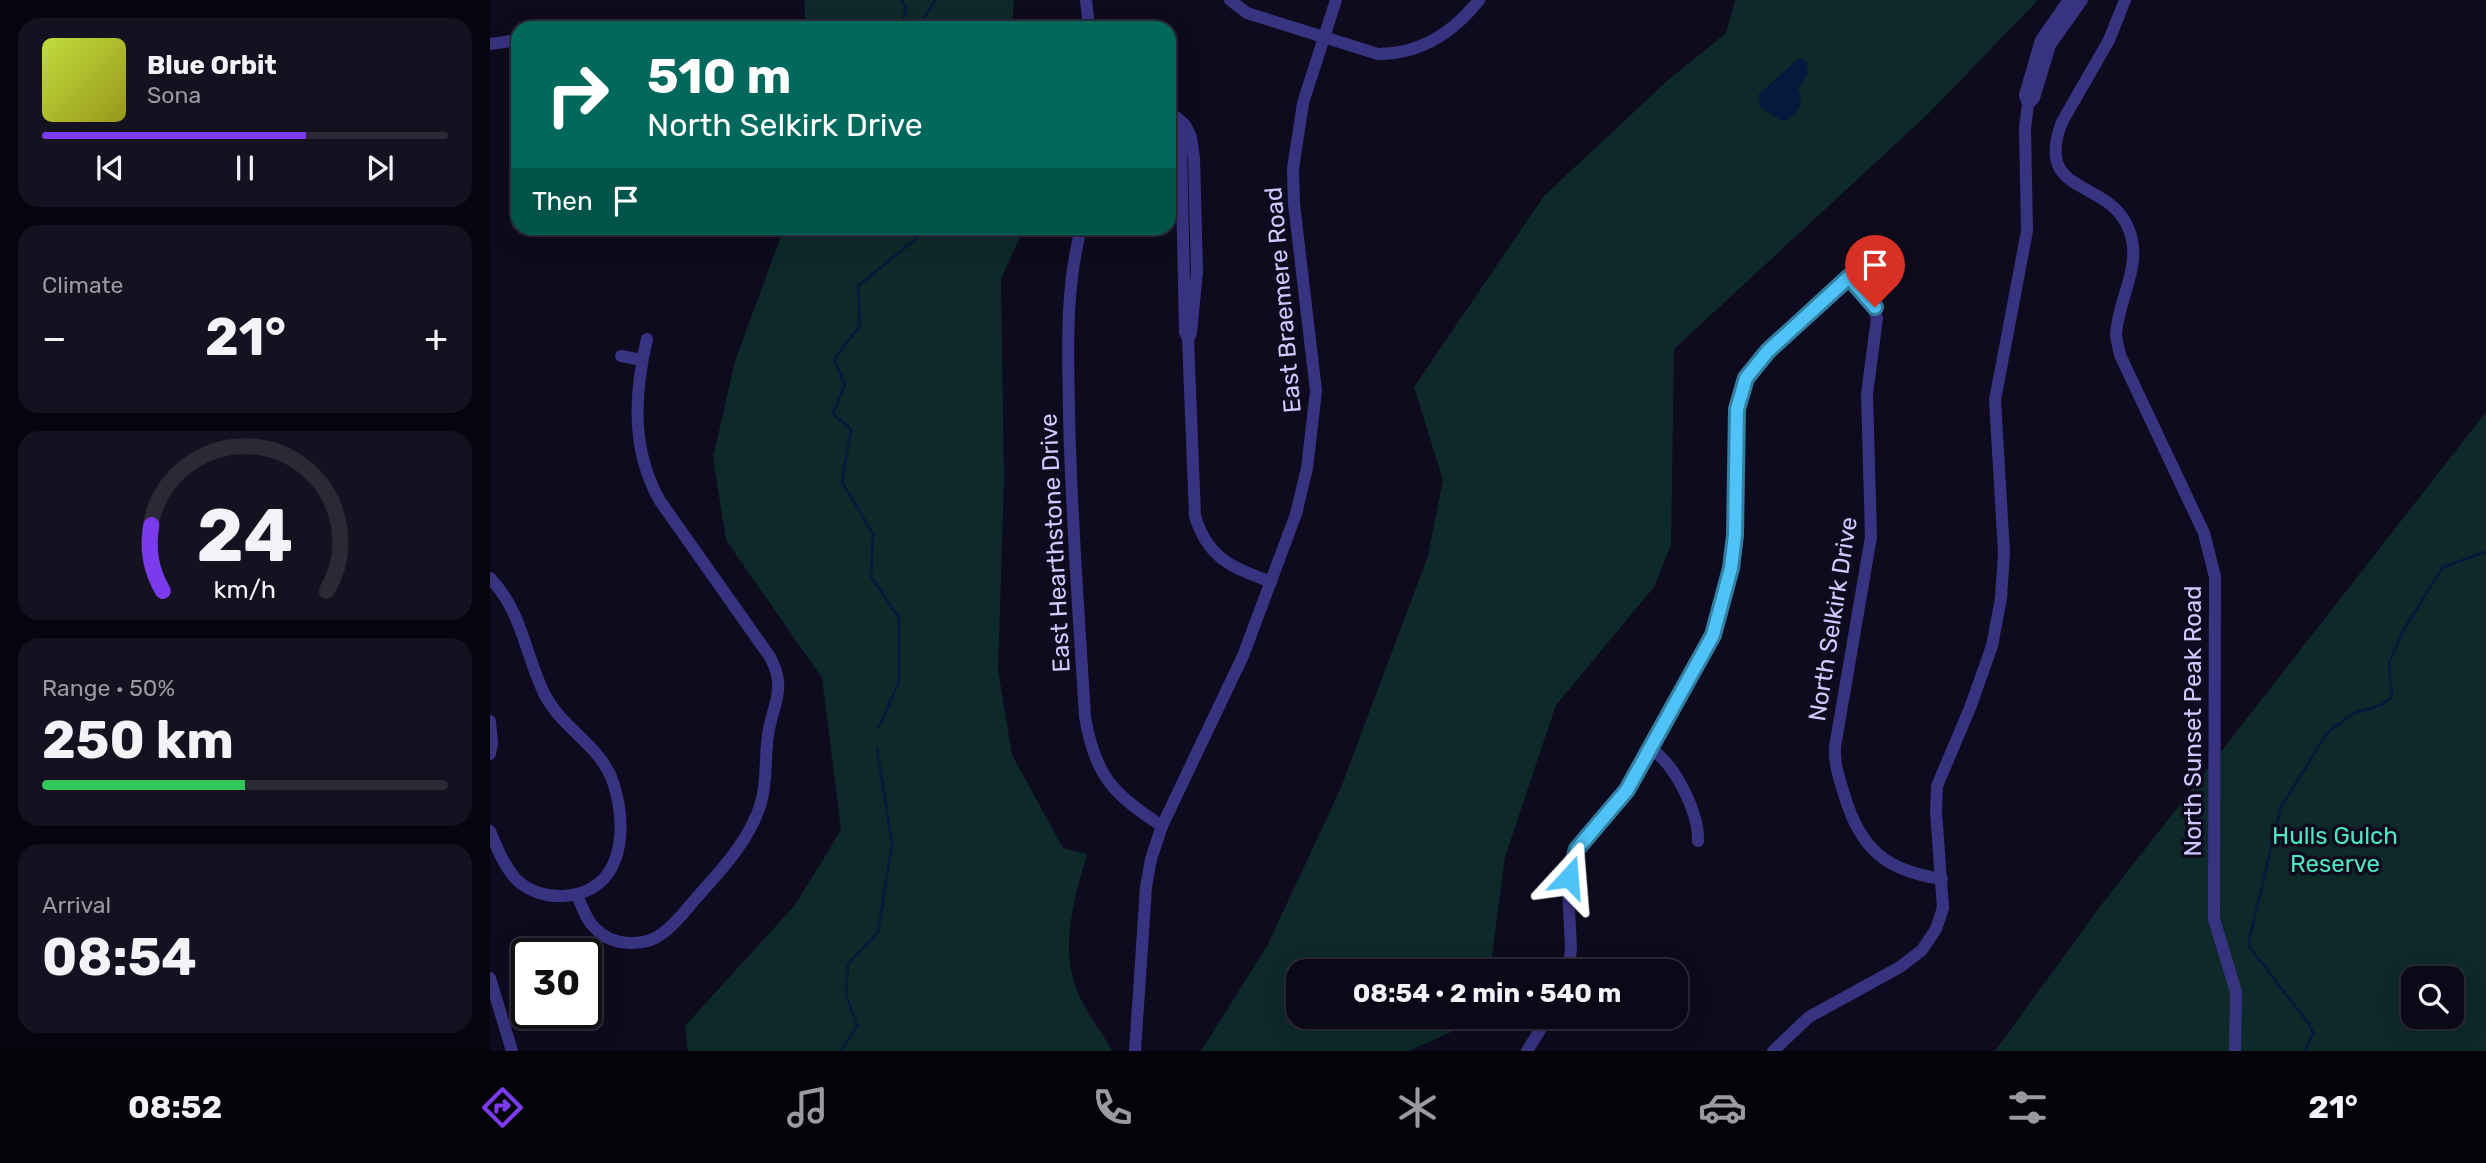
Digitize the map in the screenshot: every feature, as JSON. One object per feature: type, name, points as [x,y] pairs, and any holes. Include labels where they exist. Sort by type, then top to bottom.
[{"type":"street","points":[[1086,0],[1088,21]]},
{"type":"street","points":[[1230,0],[1247,13],[1378,54],[1398,54],[1435,41],[1479,0]]},
{"type":"street","name":"East Braemere Road","points":[[1135,1051],[1146,887],[1151,859],[1162,826],[1243,656],[1296,514],[1313,435],[1316,391],[1294,204],[1293,169],[1303,103],[1335,0]]},
{"type":"street","points":[[1773,1051],[1809,1017],[1900,967],[1922,950],[1936,929],[1943,908],[1936,812],[1937,786],[1970,708],[1992,646],[2001,598],[2004,552],[1995,400],[2027,231],[2025,128],[2028,104],[2025,95],[2040,40],[2069,0]]},
{"type":"street","points":[[2028,104],[2034,98],[2050,45],[2082,0]]},
{"type":"street","name":"North Sunset Peak Road","points":[[2125,0],[2109,40],[2062,122],[2055,152],[2063,174],[2124,219],[2133,239],[2134,259],[2116,334],[2120,355],[2204,533],[2215,577],[2214,919],[2236,992],[2235,1051]]},
{"type":"street","points":[[490,44],[511,41]]},
{"type":"street","points":[[1176,117],[1185,125],[1191,137],[1194,158],[1196,272],[1191,332],[1188,339],[1195,516],[1201,536],[1217,557],[1235,568],[1271,582]]},
{"type":"street","name":"East Hearthstone Drive","points":[[1079,235],[1071,269],[1068,314],[1071,478],[1085,717],[1090,747],[1104,777],[1135,808],[1162,826]]},
{"type":"street","points":[[1570,959],[1568,890],[1571,865],[1585,837],[1618,804],[1651,749],[1713,635],[1724,599],[1735,535],[1737,409],[1746,378],[1768,351],[1864,264]]},
{"type":"street","name":"North Selkirk Drive","points":[[1849,277],[1869,298],[1877,318],[1867,394],[1871,537],[1835,747],[1837,769],[1857,830],[1870,849],[1880,858],[1907,872],[1942,879]]},
{"type":"street","points":[[577,895],[594,928],[612,939],[647,942],[662,934],[740,847],[761,802],[769,731],[779,694],[775,667],[660,501],[649,480],[637,432],[636,409],[646,339]]},
{"type":"street","points":[[621,356],[642,360]]},
{"type":"street","points":[[490,578],[505,596],[519,622],[531,666],[546,697],[559,714],[591,745],[614,783],[620,811],[619,850],[612,867],[598,884],[577,895],[552,897],[531,890],[517,880],[502,861],[490,831]]},
{"type":"street","points":[[490,721],[490,754]]},
{"type":"street","points":[[1651,749],[1667,762],[1696,816],[1698,841]]},
{"type":"street","points":[[490,978],[512,1051]]},
{"type":"street","points":[[1527,1051],[1541,1029]]},
{"type":"green space","points":[[804,0],[1014,0],[1012,21],[806,21]]},
{"type":"green space","points":[[1735,0],[2038,0],[1928,114],[1674,349],[1671,545],[1654,587],[1556,705],[1505,857],[1492,959],[1286,959],[1286,1029],[1458,1029],[1409,1051],[1201,1051],[1267,946],[1340,790],[1428,556],[1443,480],[1414,387],[1544,196],[1667,81],[1726,33]]},
{"type":"green space","points":[[781,235],[1021,235],[1001,279],[1004,479],[998,670],[1012,755],[1063,848],[1087,854],[1070,930],[1071,968],[1084,1005],[1112,1051],[688,1051],[685,1026],[795,905],[841,830],[822,678],[726,540],[713,458],[735,361]]},
{"type":"green space","name":"Hulls Gulch Reserve","points":[[2486,412],[2486,1051],[1995,1051],[2099,908]]},
{"type":"water","points":[[1799,58],[1806,61],[1808,69],[1798,89],[1801,104],[1784,122],[1761,108],[1758,95]]},
{"type":"waterway","points":[[901,0],[906,8],[903,21]]},
{"type":"waterway","points":[[922,21],[935,0]]},
{"type":"waterway","points":[[879,727],[899,682],[899,618],[871,576],[873,534],[842,482],[851,429],[833,414],[845,384],[834,360],[860,325],[858,286],[918,235]]},
{"type":"waterway","points":[[2305,1051],[2313,1033],[2309,1024],[2248,945],[2281,807],[2327,733],[2354,713],[2381,705],[2392,697],[2389,663],[2404,629],[2443,567],[2486,552]]},
{"type":"waterway","points":[[841,1051],[857,1026],[846,994],[848,964],[878,932],[892,844],[877,748]]},
{"type":"route","points":[[1569,877],[1577,849],[1585,837],[1618,804],[1627,790],[1713,635],[1731,568],[1735,535],[1737,409],[1746,378],[1768,351],[1849,277],[1875,307]]}]
